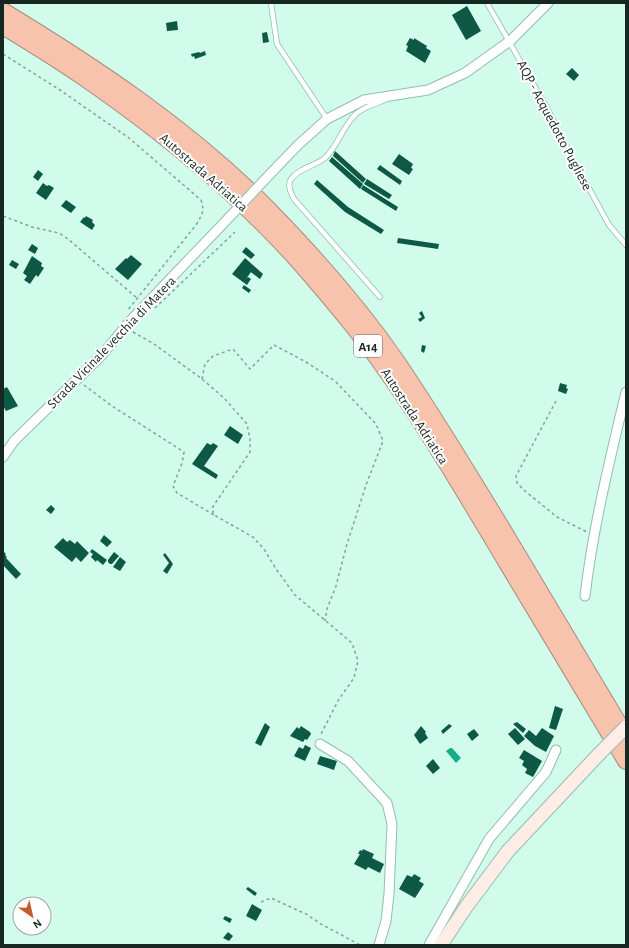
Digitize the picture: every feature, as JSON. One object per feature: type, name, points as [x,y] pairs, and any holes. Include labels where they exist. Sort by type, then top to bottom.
[{"type":"highway","name":"Autostrada Adriatica","points":[[3,11],[54,42],[132,95],[175,127],[226,170],[267,208],[361,313],[396,360],[454,450],[626,736]]},
{"type":"highway","name":"Autostrada Adriatica","points":[[3,26],[84,77],[173,142],[224,186],[262,223],[300,263],[339,308],[376,356],[439,450],[626,761]]},
{"type":"street","points":[[327,119],[364,100],[428,90],[464,73],[510,41],[548,3]]},
{"type":"street","name":"Strada Vicinale vecchia di Matera","points":[[3,457],[14,441],[111,346],[119,333],[130,321],[220,228],[272,171],[327,119]]},
{"type":"street","points":[[585,596],[594,535],[626,392]]},
{"type":"street","points":[[442,945],[466,907],[508,851],[626,727]]},
{"type":"street","points":[[320,744],[348,761],[387,803],[392,824],[389,894],[386,921],[379,945]]},
{"type":"street","points":[[428,945],[489,839],[546,772],[556,750]]},
{"type":"lane","points":[[271,3],[277,44],[327,119]]},
{"type":"lane","name":"AQP - Acquedotto Pugliese","points":[[487,3],[510,41],[609,225],[626,245]]},
{"type":"lane","points":[[380,297],[294,199],[289,190],[290,181],[295,174],[323,160],[329,154],[353,116],[362,110],[385,100],[389,96]]},
{"type":"path","points":[[3,54],[60,90],[129,138],[201,200],[204,207],[196,225],[124,315]]},
{"type":"path","points":[[3,216],[32,227],[59,232],[137,298]]},
{"type":"path","points":[[151,312],[236,232]]},
{"type":"path","points":[[134,328],[131,330],[154,344],[202,379],[224,398],[247,424],[250,439],[250,452],[212,508],[214,515]]},
{"type":"path","points":[[202,379],[204,364],[213,356],[233,350],[250,369],[274,345],[306,362],[335,381],[376,424],[383,441],[366,485],[347,544],[336,586],[327,609],[325,621]]},
{"type":"path","points":[[77,380],[112,406],[184,452],[182,463],[173,486],[176,493],[253,537],[264,549],[276,569],[295,595],[352,643],[358,661],[354,678],[339,699],[319,739],[320,744]]},
{"type":"path","points":[[556,401],[516,476],[517,482],[524,490],[558,517],[594,535]]},
{"type":"path","points":[[261,902],[271,898],[306,914],[321,924],[360,945]]},
{"type":"shaded area","points":[[452,748],[461,758],[456,763],[446,751]]},
{"type":"building","points":[[467,6],[481,31],[466,40],[452,15]]},
{"type":"building","points":[[177,21],[178,30],[167,31],[166,23]]},
{"type":"building","points":[[267,32],[269,42],[263,43],[262,33]]},
{"type":"building","points":[[410,38],[414,40],[414,38],[427,46],[426,48],[431,51],[425,63],[406,51],[408,46],[406,45]]},
{"type":"building","points":[[205,51],[206,55],[195,59],[191,54],[200,53]]},
{"type":"building","points":[[572,68],[579,75],[574,81],[566,74]]},
{"type":"building","points":[[335,151],[366,179],[363,183],[333,156]]},
{"type":"building","points":[[399,154],[413,164],[411,168],[413,169],[409,175],[392,164]]},
{"type":"building","points":[[332,157],[363,184],[360,189],[329,161]]},
{"type":"building","points":[[380,165],[402,181],[400,185],[377,169]]},
{"type":"building","points":[[38,170],[43,174],[38,181],[33,177]]},
{"type":"building","points":[[367,179],[392,195],[389,199],[364,184]]},
{"type":"building","points":[[317,180],[348,207],[384,230],[381,234],[345,212],[314,184]]},
{"type":"building","points":[[43,183],[54,188],[46,200],[36,193]]},
{"type":"building","points":[[363,185],[398,207],[396,211],[361,189]]},
{"type":"building","points":[[66,200],[76,207],[71,213],[61,206]]},
{"type":"building","points":[[86,216],[93,220],[92,222],[95,225],[92,230],[80,222]]},
{"type":"building","points":[[398,238],[439,244],[438,249],[397,243]]},
{"type":"building","points":[[32,244],[38,248],[35,254],[28,250]]},
{"type":"building","points":[[246,247],[255,255],[251,259],[242,252]]},
{"type":"building","points":[[131,255],[142,264],[128,280],[115,269]]},
{"type":"building","points":[[32,256],[42,263],[41,266],[44,268],[38,277],[36,275],[30,284],[24,280],[27,276],[23,273]]},
{"type":"building","points":[[245,258],[263,274],[260,279],[251,272],[246,279],[248,277],[251,279],[247,285],[232,274]]},
{"type":"building","points":[[12,260],[19,264],[16,269],[9,265]]},
{"type":"building","points":[[244,285],[251,290],[249,293],[242,288]]},
{"type":"building","points":[[422,311],[425,318],[420,322],[418,319],[422,317],[419,313]]},
{"type":"building","points":[[422,345],[426,346],[424,353],[421,351]]},
{"type":"building","points":[[560,383],[567,385],[566,388],[568,389],[566,394],[558,391]]},
{"type":"building","points":[[7,387],[18,406],[6,411],[3,406],[3,389]]},
{"type":"building","points":[[230,426],[243,435],[238,444],[224,435]]},
{"type":"building","points":[[207,443],[211,445],[213,443],[218,446],[204,466],[218,475],[216,479],[192,464]]},
{"type":"building","points":[[51,505],[55,509],[51,514],[46,510]]},
{"type":"building","points":[[104,535],[112,542],[107,547],[100,541]]},
{"type":"building","points":[[63,538],[67,542],[70,540],[75,544],[77,541],[89,553],[81,562],[76,557],[72,562],[54,547]]},
{"type":"building","points":[[92,549],[107,560],[103,565],[97,560],[96,562],[91,557],[93,554],[90,552]]},
{"type":"building","points":[[3,551],[6,554],[6,558],[21,574],[16,579],[3,565]]},
{"type":"building","points":[[114,552],[119,556],[112,564],[110,564],[108,560]]},
{"type":"building","points":[[165,553],[173,564],[167,574],[163,571],[169,563],[163,555]]},
{"type":"building","points":[[120,557],[126,562],[120,571],[113,567]]},
{"type":"building","points":[[555,706],[563,709],[556,730],[549,728]]},
{"type":"building","points":[[517,722],[526,729],[523,733],[513,724]]},
{"type":"building","points":[[265,723],[270,727],[261,746],[255,743]]},
{"type":"building","points":[[449,724],[452,726],[443,734],[441,731]]},
{"type":"building","points":[[301,726],[311,734],[307,740],[305,739],[303,742],[290,736],[297,727],[299,729]]},
{"type":"building","points":[[421,726],[426,732],[425,733],[428,738],[420,744],[414,735]]},
{"type":"building","points":[[515,728],[525,739],[518,745],[508,734]]},
{"type":"building","points":[[542,728],[554,736],[546,752],[535,746],[524,736],[529,730],[536,736]]},
{"type":"building","points":[[474,729],[479,735],[472,741],[467,734]]},
{"type":"building","points":[[305,745],[311,748],[305,761],[294,756],[299,747],[303,749]]},
{"type":"building","points":[[524,750],[542,761],[533,777],[525,773],[527,769],[522,765],[524,761],[519,758]]},
{"type":"building","points":[[320,756],[337,761],[334,770],[317,764]]},
{"type":"building","points":[[433,759],[440,768],[433,774],[426,766]]},
{"type":"building","points":[[363,849],[374,854],[372,858],[384,864],[380,873],[368,867],[366,870],[354,864],[360,854],[358,854],[360,850],[362,851]]},
{"type":"building","points":[[414,874],[421,878],[419,881],[424,884],[415,898],[399,889],[407,875],[412,877]]},
{"type":"building","points":[[248,887],[257,893],[255,896],[246,889]]},
{"type":"building","points":[[252,904],[262,910],[256,921],[246,916]]},
{"type":"building","points":[[225,916],[232,919],[230,923],[223,919]]},
{"type":"building","points":[[228,932],[233,936],[229,941],[223,938]]}]
